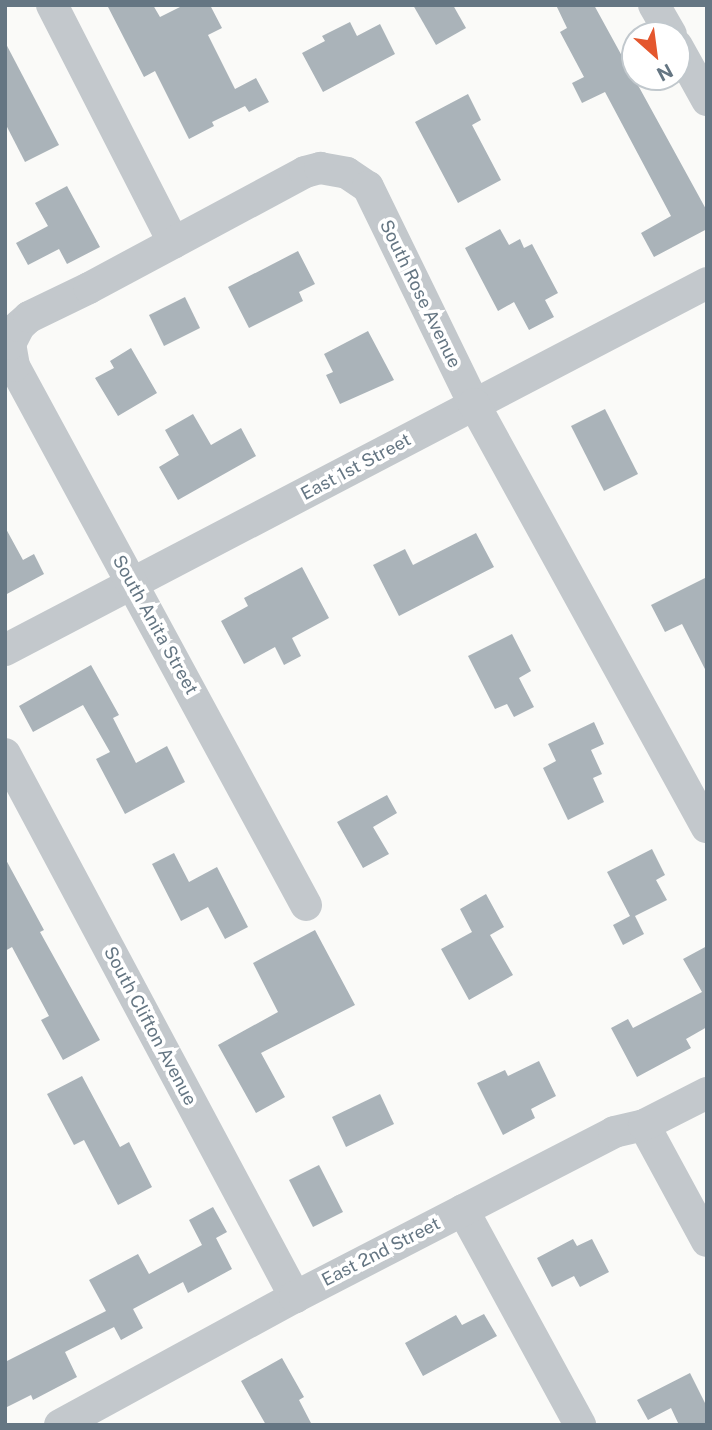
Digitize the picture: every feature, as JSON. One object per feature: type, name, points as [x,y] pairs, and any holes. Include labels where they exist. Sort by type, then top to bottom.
[{"type":"street","points":[[52,5],[174,243]]},
{"type":"street","points":[[654,5],[663,21]]},
{"type":"street","points":[[691,71],[707,100]]},
{"type":"street","name":"South Rose Avenue","points":[[10,344],[19,326],[29,317],[305,172],[336,169],[359,179],[368,187],[474,404],[707,827]]},
{"type":"street","name":"East 1st Street","points":[[5,650],[707,283]]},
{"type":"street","name":"South Anita Street","points":[[10,344],[14,366],[306,905]]},
{"type":"street","name":"South Clifton Avenue","points":[[5,754],[295,1297]]},
{"type":"street","name":"East 2nd Street","points":[[60,1425],[295,1297],[614,1132],[644,1125],[707,1093]]},
{"type":"street","points":[[644,1125],[707,1241]]},
{"type":"street","points":[[463,1210],[580,1425]]},
{"type":"building","points":[[107,5],[153,5],[160,17],[184,5],[210,5],[222,28],[208,35],[235,89],[256,78],[269,102],[249,112],[245,106],[212,122],[214,126],[189,139],[155,71],[144,77]]},
{"type":"building","points":[[413,5],[453,5],[466,28],[436,45]]},
{"type":"building","points":[[556,5],[594,5],[621,54],[621,91],[641,91],[707,211],[707,229],[654,257],[641,233],[671,216],[605,92],[582,103],[572,83],[584,77],[560,32],[567,28]]},
{"type":"building","points":[[350,22],[357,36],[380,24],[395,54],[323,92],[302,53],[325,41],[322,36]]},
{"type":"building","points":[[5,42],[59,145],[25,162],[5,123]]},
{"type":"building","points":[[468,94],[481,120],[472,125],[501,180],[458,203],[415,122]]},
{"type":"building","points":[[67,186],[100,247],[67,264],[59,249],[28,265],[16,243],[48,226],[35,203]]},
{"type":"building","points":[[500,229],[509,245],[520,239],[524,248],[532,244],[558,293],[545,300],[554,317],[529,330],[514,302],[498,311],[465,248]]},
{"type":"building","points":[[298,251],[315,284],[299,292],[303,301],[249,328],[228,287]]},
{"type":"building","points":[[185,297],[200,328],[164,346],[149,315]]},
{"type":"building","points":[[368,331],[394,380],[340,404],[326,375],[333,372],[324,354]]},
{"type":"building","points":[[131,348],[157,393],[118,416],[95,378],[114,368],[110,361]]},
{"type":"building","points":[[605,409],[638,474],[604,491],[571,426]]},
{"type":"building","points":[[193,414],[211,445],[241,428],[256,456],[178,500],[159,467],[179,455],[165,430]]},
{"type":"building","points":[[5,527],[23,560],[34,554],[44,574],[5,595]]},
{"type":"building","points":[[476,533],[494,567],[399,616],[373,565],[405,549],[413,565]]},
{"type":"building","points":[[302,567],[329,618],[292,638],[301,656],[284,665],[275,647],[244,664],[221,621],[248,606],[244,598]]},
{"type":"building","points":[[707,577],[707,673],[682,624],[665,632],[651,605]]},
{"type":"building","points":[[512,634],[531,671],[519,678],[534,707],[514,717],[507,704],[495,709],[468,656]]},
{"type":"building","points":[[91,665],[119,715],[113,718],[136,763],[167,746],[185,782],[125,814],[96,759],[110,752],[83,705],[33,732],[19,706]]},
{"type":"building","points":[[594,722],[604,744],[591,750],[602,774],[593,778],[604,802],[568,820],[543,768],[556,761],[548,744]]},
{"type":"building","points":[[387,795],[397,813],[373,827],[389,854],[363,868],[337,822]]},
{"type":"building","points":[[652,849],[665,875],[656,880],[667,900],[635,916],[644,934],[623,945],[613,925],[630,916],[607,872]]},
{"type":"building","points":[[174,853],[189,882],[217,867],[248,927],[225,939],[208,907],[181,921],[152,864]]},
{"type":"building","points":[[5,858],[44,930],[40,932],[100,1040],[63,1060],[41,1020],[49,1016],[12,947],[5,951]]},
{"type":"building","points":[[486,894],[504,927],[490,935],[513,975],[469,1000],[441,949],[472,932],[460,909]]},
{"type":"building","points":[[315,930],[355,1005],[261,1053],[285,1097],[256,1113],[218,1045],[278,1012],[253,963]]},
{"type":"building","points":[[707,946],[707,1027],[686,1039],[691,1048],[637,1077],[611,1028],[628,1019],[633,1028],[702,992],[683,959]]},
{"type":"building","points":[[539,1061],[556,1096],[531,1109],[535,1118],[503,1135],[477,1083],[505,1070],[508,1076]]},
{"type":"building","points":[[82,1076],[120,1147],[129,1142],[152,1187],[118,1205],[84,1140],[74,1145],[47,1094]]},
{"type":"building","points":[[380,1094],[394,1124],[346,1147],[332,1117]]},
{"type":"building","points":[[319,1165],[343,1212],[313,1227],[289,1180]]},
{"type":"building","points":[[213,1207],[227,1232],[216,1238],[232,1269],[188,1293],[183,1282],[133,1309],[143,1328],[121,1340],[114,1327],[65,1352],[77,1377],[33,1400],[31,1395],[5,1408],[5,1362],[106,1311],[89,1280],[138,1254],[149,1274],[202,1245],[189,1220]]},
{"type":"building","points":[[573,1239],[577,1246],[592,1239],[609,1272],[580,1287],[574,1276],[552,1287],[537,1258]]},
{"type":"building","points":[[484,1314],[497,1336],[423,1376],[405,1343],[456,1315],[462,1325]]},
{"type":"building","points":[[282,1358],[304,1397],[299,1400],[312,1425],[266,1425],[241,1381]]},
{"type":"building","points":[[690,1373],[707,1407],[707,1425],[679,1425],[671,1408],[648,1420],[637,1400]]}]
